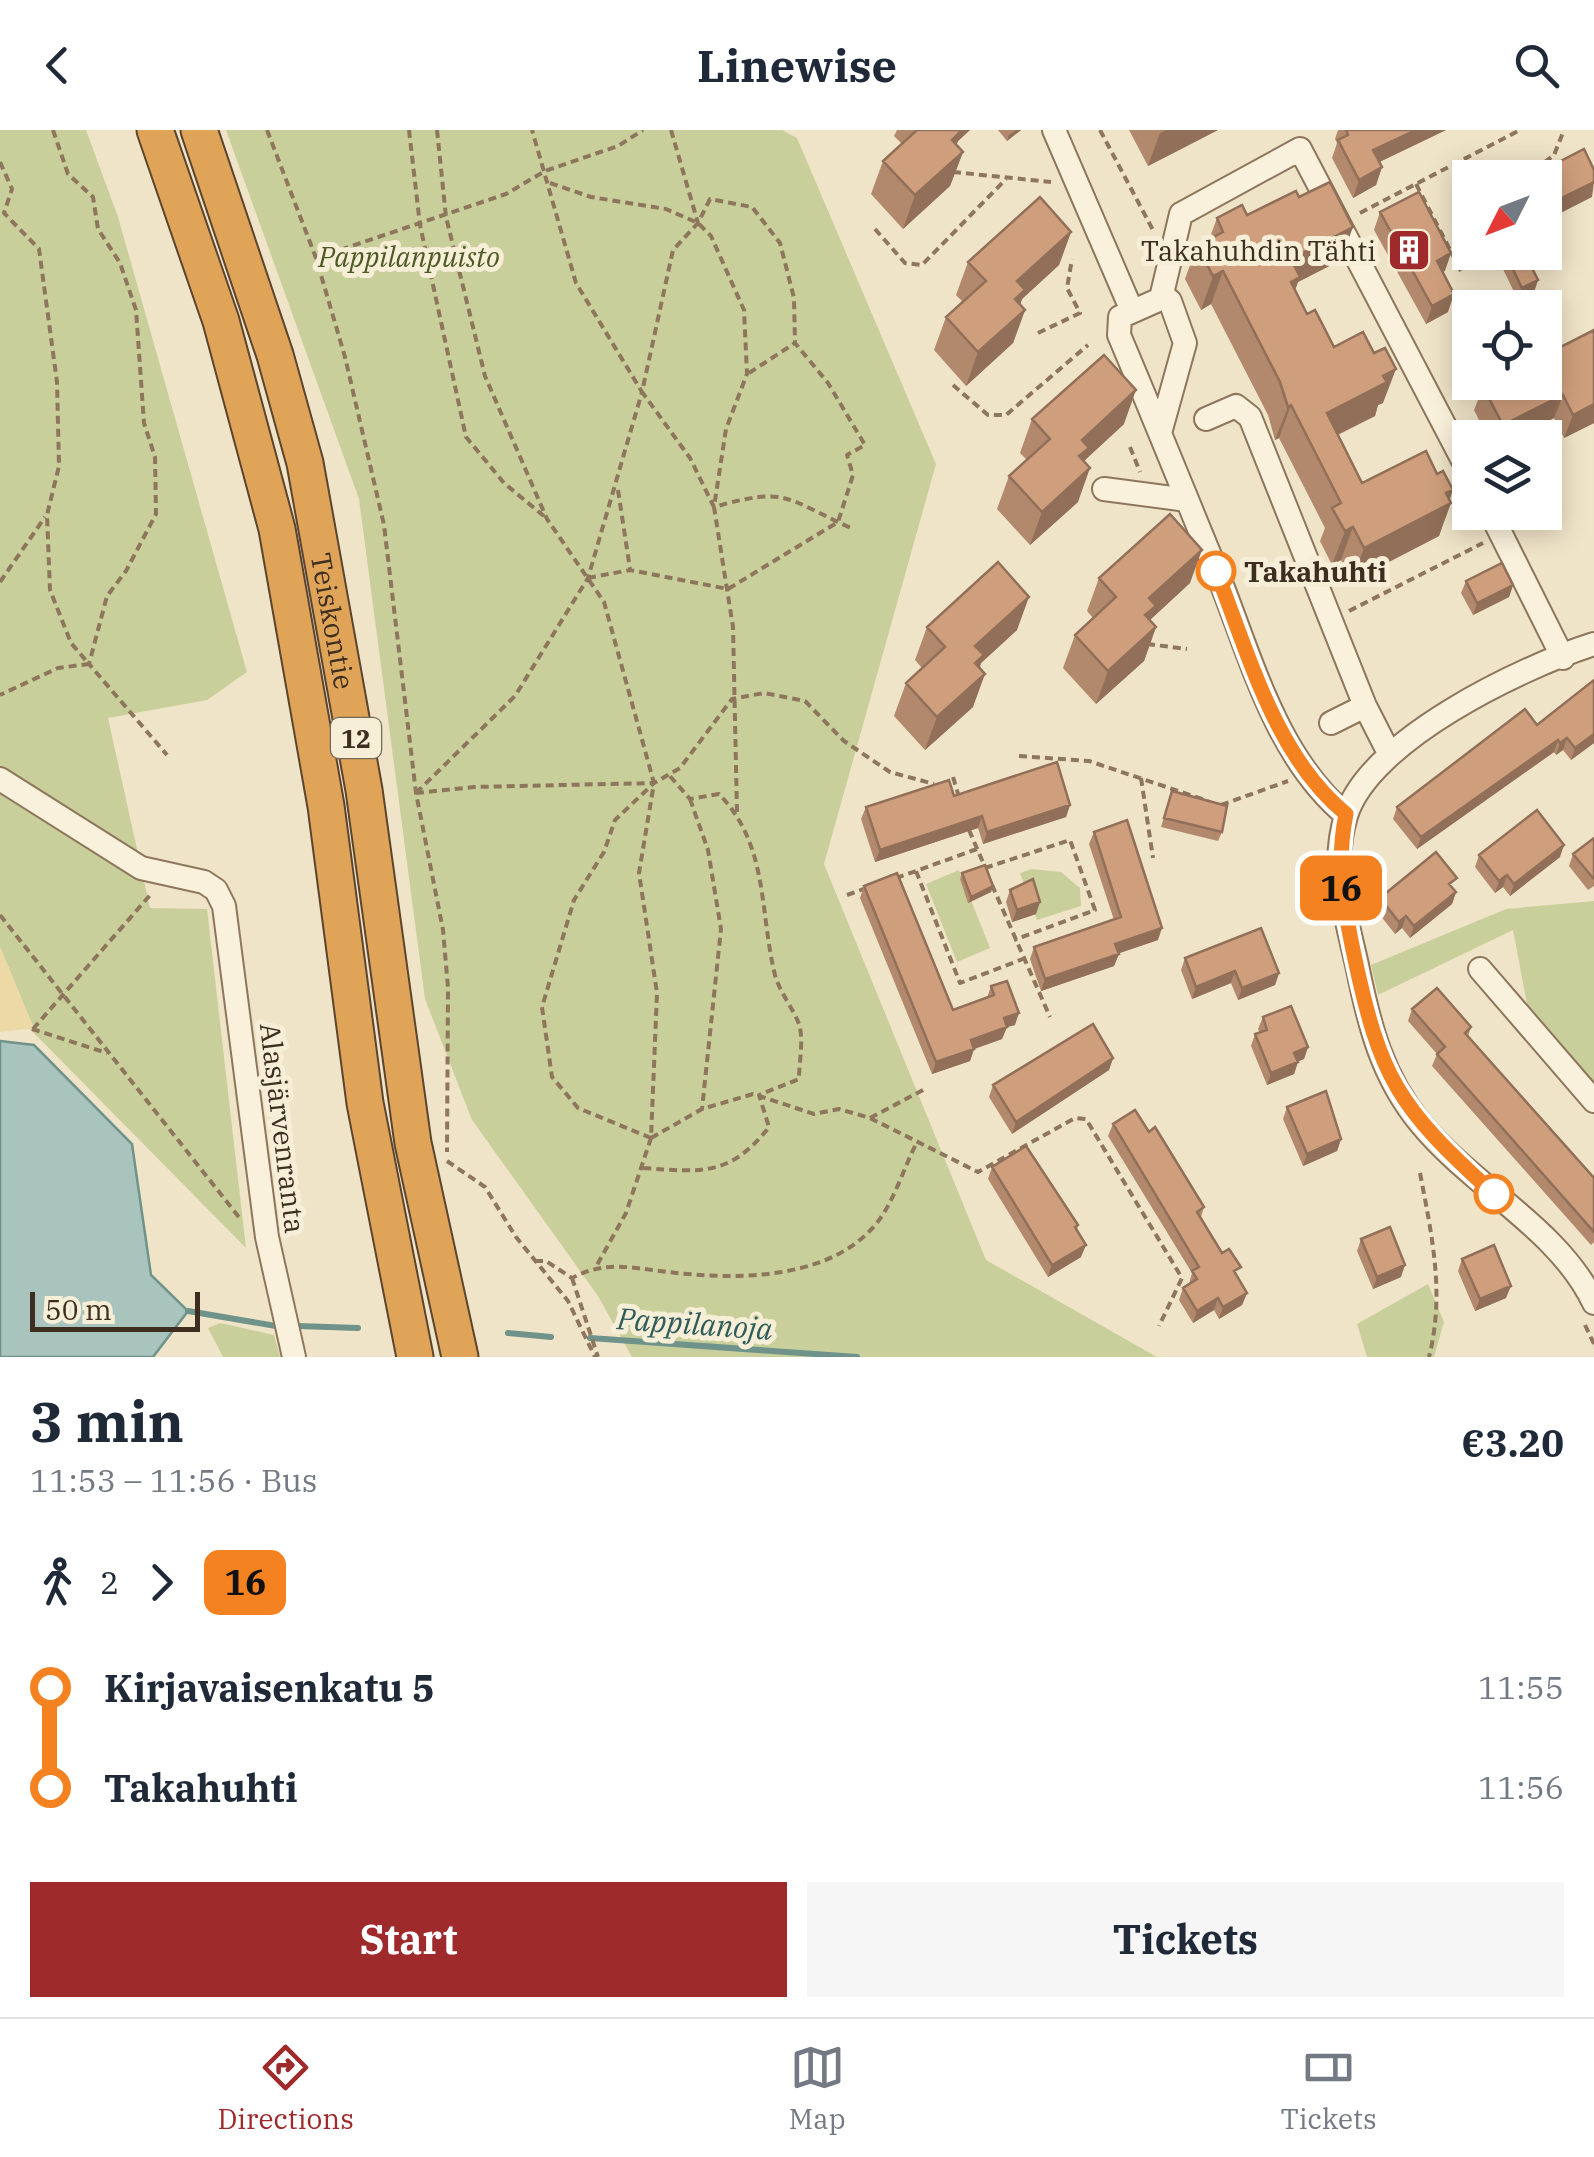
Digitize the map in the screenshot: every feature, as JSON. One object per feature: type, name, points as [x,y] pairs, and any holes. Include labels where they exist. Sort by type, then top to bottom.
[{"type":"highway","name":"Teiskontie","points":[[154,130],[221,321],[277,530],[326,806],[365,1103],[388,1238],[415,1357]]},
{"type":"highway","name":"Teiskontie","points":[[199,130],[275,354],[305,463],[364,790],[412,1143],[460,1357]]},
{"type":"street","points":[[1054,130],[1132,311]]},
{"type":"street","points":[[1161,298],[1181,214],[1296,140],[1452,439]]},
{"type":"street","points":[[1160,433],[1185,342],[1170,300],[1161,298],[1120,317],[1117,326],[1160,433],[1187,500],[1276,718],[1306,774],[1346,814]]},
{"type":"street","points":[[1206,418],[1236,406],[1250,416],[1365,706],[1390,755]]},
{"type":"street","points":[[1104,490],[1187,500]]},
{"type":"street","points":[[1499,530],[1563,658]]},
{"type":"street","points":[[1594,644],[1447,712],[1390,755],[1360,788],[1346,814],[1339,880],[1370,1029],[1385,1069],[1438,1144],[1588,1277],[1594,1303]]},
{"type":"street","points":[[1331,723],[1365,706]]},
{"type":"street","name":"Alasjärvenranta","points":[[0,779],[141,868],[204,882],[216,890],[224,906],[267,1237],[294,1357]]},
{"type":"street","points":[[1480,969],[1594,1102]]},
{"type":"path","points":[[53,130],[68,174],[93,197],[98,229],[120,263],[136,310],[144,422],[155,457],[156,514],[126,572],[107,596],[89,664]]},
{"type":"path","points":[[267,130],[316,258],[346,357],[384,525],[416,793],[443,930],[448,988],[447,1160],[467,1170],[485,1188],[568,1301],[596,1357]]},
{"type":"path","points":[[408,130],[420,225],[466,437],[504,484],[546,519]]},
{"type":"path","points":[[437,130],[446,217],[485,376],[546,519],[604,602],[654,783],[639,873],[657,993],[651,1138],[626,1213],[597,1265],[572,1278]]},
{"type":"path","points":[[532,130],[576,283],[642,392],[690,458],[714,507],[733,626],[738,813],[763,876],[776,978],[800,1028],[799,1078],[759,1095],[702,1109],[651,1138]]},
{"type":"path","points":[[316,258],[506,194],[545,171],[618,146],[644,130]]},
{"type":"path","points":[[671,130],[698,223]]},
{"type":"path","points":[[1100,130],[1170,263]]},
{"type":"path","points":[[1340,223],[1520,130]]},
{"type":"path","points":[[1547,160],[1554,155],[1564,130]]},
{"type":"path","points":[[0,162],[12,189],[4,213],[39,250],[57,382],[59,466],[46,516],[50,590],[71,644],[168,754]]},
{"type":"path","points":[[953,172],[1038,184],[1076,180]]},
{"type":"path","points":[[876,229],[905,264],[922,265],[1006,180]]},
{"type":"path","points":[[550,184],[591,197],[666,208],[698,223],[711,236],[744,310],[748,374],[726,428],[714,507]]},
{"type":"path","points":[[1416,184],[1460,271]]},
{"type":"path","points":[[416,793],[516,696],[588,578],[642,392],[673,250],[698,223],[710,199],[752,207],[780,243],[794,298],[795,343],[828,383],[865,444],[847,454],[854,475],[838,522],[728,590],[630,570],[588,578]]},
{"type":"path","points":[[1038,333],[1080,312],[1067,288],[1072,259]]},
{"type":"path","points":[[748,374],[795,343]]},
{"type":"path","points":[[953,385],[988,415],[1006,415],[1088,345]]},
{"type":"path","points":[[617,485],[630,570]]},
{"type":"path","points":[[714,507],[770,493],[851,528]]},
{"type":"path","points":[[0,582],[46,516]]},
{"type":"path","points":[[1331,621],[1483,530]]},
{"type":"path","points":[[1146,644],[1187,649]]},
{"type":"path","points":[[0,695],[58,668],[89,664]]},
{"type":"path","points":[[651,1138],[578,1108],[552,1078],[542,1007],[574,900],[604,852],[615,820],[654,783],[669,775],[710,732],[732,698],[764,693],[805,701],[844,741],[890,772],[934,784]]},
{"type":"path","points":[[1019,756],[1089,761],[1220,805],[1306,774]]},
{"type":"path","points":[[669,775],[690,799],[708,850],[721,929],[702,1109]]},
{"type":"path","points":[[953,777],[962,808]]},
{"type":"path","points":[[1141,778],[1152,858]]},
{"type":"path","points":[[416,793],[474,787],[654,783]]},
{"type":"path","points":[[690,799],[719,794],[738,813]]},
{"type":"path","points":[[967,823],[1050,1017]]},
{"type":"path","points":[[985,868],[1070,840],[1095,910],[1014,940]]},
{"type":"path","points":[[881,884],[977,849]]},
{"type":"path","points":[[916,872],[960,983],[1023,959]]},
{"type":"path","points":[[847,895],[864,889]]},
{"type":"path","points":[[112,1054],[32,1029],[127,917],[148,900]]},
{"type":"path","points":[[0,915],[236,1216],[267,1237]]},
{"type":"path","points":[[870,1118],[925,1089]]},
{"type":"path","points":[[759,1095],[814,1114],[839,1109],[870,1118],[978,1172],[1075,1118],[1086,1119],[1182,1278],[1159,1326]]},
{"type":"path","points":[[641,1168],[698,1172],[728,1166],[751,1150],[769,1128],[759,1095]]},
{"type":"path","points":[[597,1265],[709,1277],[784,1271],[835,1257],[876,1224],[918,1141]]},
{"type":"path","points":[[1420,1173],[1437,1260],[1438,1323],[1429,1357]]},
{"type":"path","points":[[535,1261],[546,1262],[572,1278],[586,1329],[596,1346],[596,1357]]},
{"type":"green space","points":[[0,130],[86,130],[118,217],[247,672],[207,700],[108,718],[150,908],[207,909],[246,1248],[29,1028],[33,1027],[0,947]]},
{"type":"green space","name":"Pappilanpuisto","points":[[226,130],[782,130],[797,138],[936,464],[824,864],[986,1260],[1157,1357],[632,1357],[598,1296],[472,1120],[425,999],[359,499]]},
{"type":"green space","points":[[1032,869],[1061,872],[1080,888],[1081,906],[1037,920],[1020,873]]},
{"type":"green space","points":[[959,870],[990,948],[957,962],[926,884]]},
{"type":"green space","points":[[1594,901],[1594,1094],[1529,1015],[1513,930],[1378,995],[1371,965],[1506,909]]},
{"type":"green space","points":[[1428,1284],[1444,1322],[1434,1357],[1367,1357],[1357,1324]]},
{"type":"green space","points":[[220,1323],[274,1335],[280,1357],[223,1357],[208,1328]]},
{"type":"sand","points":[[0,947],[34,1028],[0,1032]]},
{"type":"water","points":[[0,1041],[34,1045],[132,1144],[151,1275],[188,1311],[153,1357],[0,1357]]},
{"type":"building","points":[[917,130],[960,130],[952,140],[963,152],[915,195],[883,161]]},
{"type":"building","points":[[1346,130],[1416,130],[1373,150],[1382,167],[1359,180],[1338,140],[1348,135]]},
{"type":"building","points":[[1584,149],[1594,170],[1594,182],[1562,198],[1562,160]]},
{"type":"building","points":[[1330,182],[1353,227],[1291,259],[1300,277],[1291,282],[1307,314],[1315,310],[1334,347],[1363,332],[1374,353],[1385,348],[1396,369],[1383,376],[1387,382],[1327,413],[1362,483],[1426,451],[1437,474],[1443,471],[1452,488],[1446,493],[1451,503],[1364,548],[1353,527],[1345,531],[1332,508],[1341,503],[1291,405],[1288,407],[1280,382],[1223,271],[1213,276],[1197,246],[1223,232],[1217,218],[1242,205],[1247,215],[1296,191],[1299,197]]},
{"type":"building","points":[[1419,192],[1451,253],[1437,261],[1452,295],[1432,306],[1380,212]]},
{"type":"building","points":[[1040,197],[1071,232],[1017,281],[1025,290],[1015,299],[1025,310],[978,352],[946,317],[986,281],[968,262]]},
{"type":"building","points":[[1513,270],[1533,270],[1538,280],[1522,288]]},
{"type":"building","points":[[1594,330],[1594,404],[1573,415],[1562,396],[1562,346]]},
{"type":"building","points":[[1104,355],[1136,390],[1082,440],[1089,448],[1079,456],[1090,468],[1042,512],[1009,476],[1050,439],[1032,419]]},
{"type":"building","points":[[1490,400],[1553,400],[1513,420],[1500,420]]},
{"type":"building","points":[[1170,514],[1202,550],[1149,598],[1156,606],[1145,615],[1156,627],[1108,671],[1075,635],[1116,597],[1099,578]]},
{"type":"building","points":[[998,562],[1029,597],[975,646],[984,655],[975,663],[985,674],[937,717],[906,683],[945,647],[927,627]]},
{"type":"building","points":[[1502,563],[1513,585],[1477,603],[1466,581]]},
{"type":"building","points":[[1594,680],[1594,734],[1575,748],[1567,738],[1560,743],[1558,740],[1421,837],[1397,807],[1525,709],[1537,725]]},
{"type":"building","points":[[1057,762],[1070,805],[987,832],[982,816],[880,850],[866,807],[949,780],[954,796]]},
{"type":"building","points":[[1172,791],[1227,806],[1222,832],[1164,818]]},
{"type":"building","points":[[1537,810],[1564,845],[1514,884],[1507,875],[1499,881],[1479,855]]},
{"type":"building","points":[[1127,820],[1162,928],[1115,944],[1119,954],[1045,979],[1034,947],[1121,917],[1094,832]]},
{"type":"building","points":[[1594,838],[1594,877],[1593,878],[1573,854]]},
{"type":"building","points":[[1436,852],[1457,878],[1449,884],[1456,892],[1414,926],[1406,916],[1399,922],[1380,898]]},
{"type":"building","points":[[985,865],[993,886],[971,897],[962,873]]},
{"type":"building","points":[[897,873],[953,1010],[994,995],[991,986],[1007,981],[1019,1013],[1004,1018],[1007,1027],[971,1040],[974,1049],[936,1062],[864,886]]},
{"type":"building","points":[[1033,879],[1040,902],[1017,910],[1010,890]]},
{"type":"building","points":[[1261,928],[1279,973],[1242,988],[1235,971],[1196,987],[1185,958]]},
{"type":"building","points":[[1437,988],[1471,1027],[1465,1033],[1594,1178],[1594,1232],[1437,1054],[1445,1047],[1412,1009]]},
{"type":"building","points":[[1291,1006],[1308,1047],[1294,1053],[1298,1062],[1271,1073],[1255,1034],[1267,1030],[1263,1017]]},
{"type":"building","points":[[1093,1024],[1113,1058],[1016,1122],[993,1085]]},
{"type":"building","points":[[1326,1091],[1341,1139],[1307,1154],[1287,1107]]},
{"type":"building","points":[[1135,1110],[1149,1132],[1155,1127],[1204,1207],[1197,1212],[1222,1253],[1229,1249],[1241,1267],[1234,1271],[1247,1293],[1223,1307],[1218,1298],[1197,1311],[1183,1288],[1197,1279],[1192,1271],[1199,1267],[1113,1124]]},
{"type":"building","points":[[1026,1146],[1078,1225],[1075,1227],[1086,1245],[1052,1265],[992,1167]]},
{"type":"building","points":[[1390,1227],[1405,1265],[1377,1277],[1361,1239]]},
{"type":"building","points":[[1494,1245],[1511,1286],[1480,1299],[1462,1259]]},
{"type":"waterway","name":"Pappilanoja","points":[[188,1311],[276,1326]]},
{"type":"waterway","name":"Pappilanoja","points":[[297,1326],[358,1328]]},
{"type":"waterway","name":"Pappilanoja","points":[[508,1333],[551,1337]]},
{"type":"waterway","name":"Pappilanoja","points":[[590,1338],[857,1357]]},
{"type":"bus line","name":"16","points":[[1216,571],[1300,766],[1346,814],[1340,842],[1339,880],[1370,1029],[1385,1069],[1407,1106],[1438,1144],[1494,1194]]},
{"type":"place","name":"Takahuhdin Tähti","points":[[1409,250]]},
{"type":"place","name":"Takahuhti","points":[[1216,571]]}]
